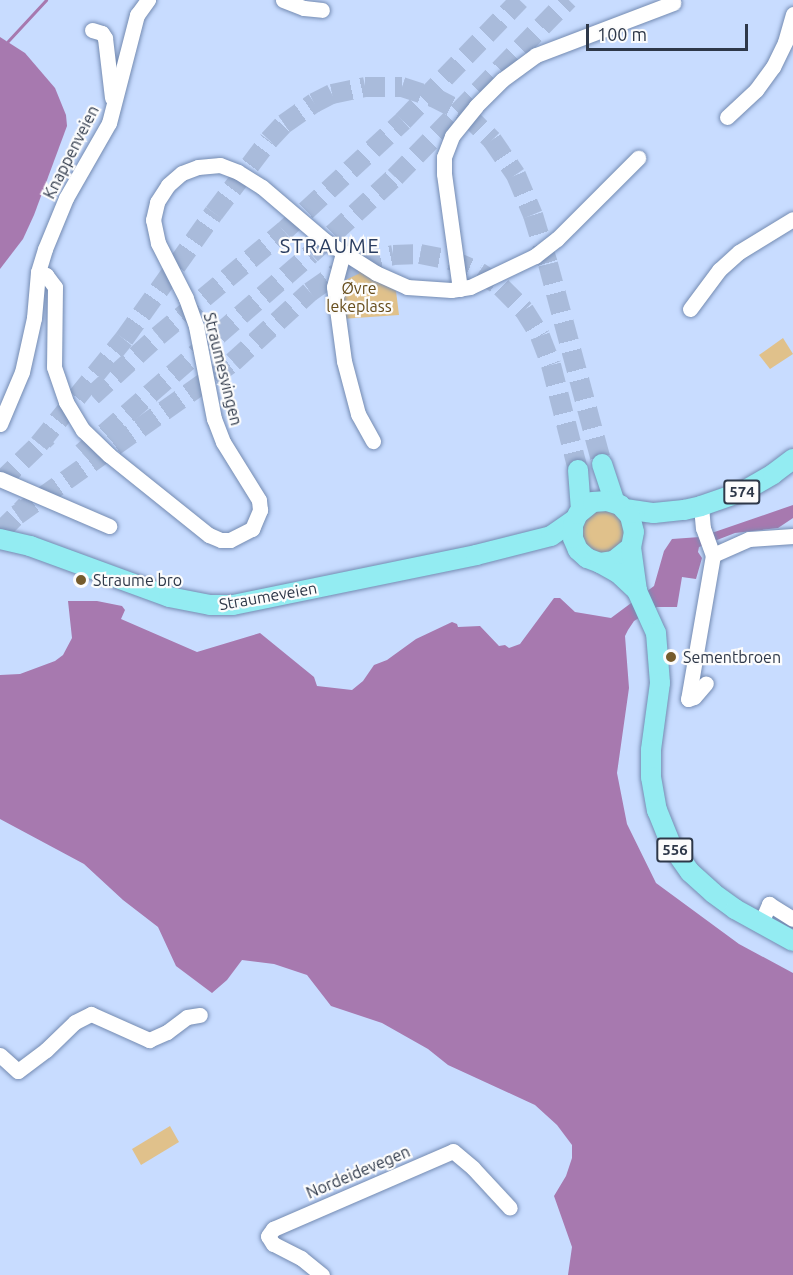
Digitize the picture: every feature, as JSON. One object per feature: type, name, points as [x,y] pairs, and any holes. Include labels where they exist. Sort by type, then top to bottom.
[{"type":"main road","name":"574","points":[[620,506],[654,513],[692,508],[744,491],[793,459]]},
{"type":"main road","points":[[602,464],[620,506]]},
{"type":"main road","points":[[578,470],[578,514],[573,538],[591,559],[614,561],[632,543]]},
{"type":"main road","name":"556","points":[[578,514],[593,502],[620,506],[633,523],[632,543]]},
{"type":"main road","name":"574","points":[[632,543],[692,508]]},
{"type":"main road","name":"Straumeveien","points":[[0,538],[30,546],[169,597],[210,605],[264,599],[551,536],[578,514]]},
{"type":"main road","name":"Straumeveien","points":[[632,543],[637,591],[656,633],[661,666],[651,777],[663,827],[681,859],[701,883],[722,900],[793,941]]},
{"type":"main road","name":"Straumeveien","points":[[507,546],[554,546],[591,559],[618,573],[637,591]]},
{"type":"street","name":"Knappenveien","points":[[0,423],[22,372],[34,318],[38,272],[66,198],[101,138],[115,104],[123,60],[137,15],[148,0]]},
{"type":"street","points":[[283,0],[304,8],[322,9]]},
{"type":"street","points":[[460,289],[444,174],[444,157],[452,136],[476,106],[502,80],[536,55],[673,3]]},
{"type":"street","points":[[727,117],[756,90],[773,68],[785,42],[793,14]]},
{"type":"street","name":"Knappenveien","points":[[92,30],[102,33],[105,38],[110,91],[115,104]]},
{"type":"street","name":"Straumesvingen","points":[[38,272],[52,280],[55,287],[54,366],[66,402],[83,430],[108,455],[209,535],[220,540],[230,540],[252,529],[260,510],[259,500],[223,442],[214,419],[196,326],[186,298],[158,243],[153,220],[157,202],[168,185],[182,173],[198,167],[220,165],[238,172],[262,187],[343,253],[376,273],[407,287],[460,289],[470,287],[535,256],[557,239],[638,158]]},
{"type":"street","points":[[690,309],[719,270],[739,252],[793,219]]},
{"type":"street","points":[[343,253],[334,287],[344,361],[355,406],[373,441]]},
{"type":"street","points":[[0,479],[109,526]]},
{"type":"street","points":[[692,508],[709,544],[688,699],[694,697],[706,683]]},
{"type":"street","points":[[709,544],[749,539],[784,539],[793,536]]},
{"type":"street","points":[[761,923],[770,904],[793,919]]},
{"type":"street","points":[[0,1055],[18,1071],[46,1050],[75,1022],[91,1014],[149,1040],[167,1032],[187,1017],[200,1016]]},
{"type":"street","name":"Nordeidevegen","points":[[322,1275],[301,1258],[273,1244],[268,1236],[273,1229],[453,1151],[473,1167],[510,1208]]},
{"type":"green space","name":"Øvre lekeplass","points":[[348,265],[396,291],[399,315],[341,319],[342,268]]},
{"type":"green space","points":[[783,338],[793,354],[770,369],[759,355]]},
{"type":"green space","points":[[603,510],[618,517],[625,532],[618,547],[603,554],[588,547],[581,532],[588,517]]},
{"type":"green space","points":[[170,1126],[179,1142],[141,1165],[132,1149]]},
{"type":"shaded area","points":[[0,37],[25,53],[55,88],[66,115],[67,126],[23,239],[0,269]]},
{"type":"shaded area","points":[[793,505],[793,518],[778,528],[735,533],[699,547],[698,552],[702,558],[696,579],[682,577],[677,607],[657,607],[634,621],[628,630],[625,636],[629,688],[617,773],[627,824],[656,883],[739,944],[793,973],[793,1275],[568,1275],[572,1247],[554,1196],[566,1176],[572,1158],[572,1145],[557,1125],[535,1105],[448,1065],[428,1049],[382,1023],[331,1006],[307,975],[274,964],[242,960],[227,980],[212,993],[176,966],[158,927],[123,900],[84,864],[0,819],[0,675],[20,674],[55,661],[63,655],[72,638],[68,601],[97,601],[122,606],[125,610],[121,619],[197,652],[260,633],[314,677],[317,686],[352,690],[363,681],[374,665],[387,660],[416,639],[452,622],[458,627],[480,626],[499,646],[505,645],[509,648],[520,644],[554,598],[560,598],[575,612],[611,618],[654,586],[664,551],[672,539],[700,537]]},
{"type":"waterway","points":[[8,41],[46,0]]},
{"type":"tunnel","points":[[92,396],[158,336],[284,231],[403,121],[520,0]]},
{"type":"tunnel","points":[[82,453],[311,254],[395,177],[568,0]]},
{"type":"tunnel","points":[[39,444],[124,339],[214,213],[269,140],[284,124],[314,103],[332,94],[365,87],[402,87],[433,97],[466,114],[492,140],[516,175],[533,215],[548,264],[602,464]]},
{"type":"tunnel","points":[[17,515],[233,362],[310,292],[337,273],[361,262],[393,255],[420,254],[451,260],[479,272],[501,287],[524,310],[540,336],[551,365],[578,470]]},
{"type":"tunnel","points":[[0,482],[48,436]]},
{"type":"tunnel","points":[[0,532],[26,506]]},
{"type":"place","name":"Straume bro","points":[[81,580]]},
{"type":"place","name":"Sementbroen","points":[[671,657]]},
{"type":"district","name":"STRAUME","points":[[330,245]]}]
